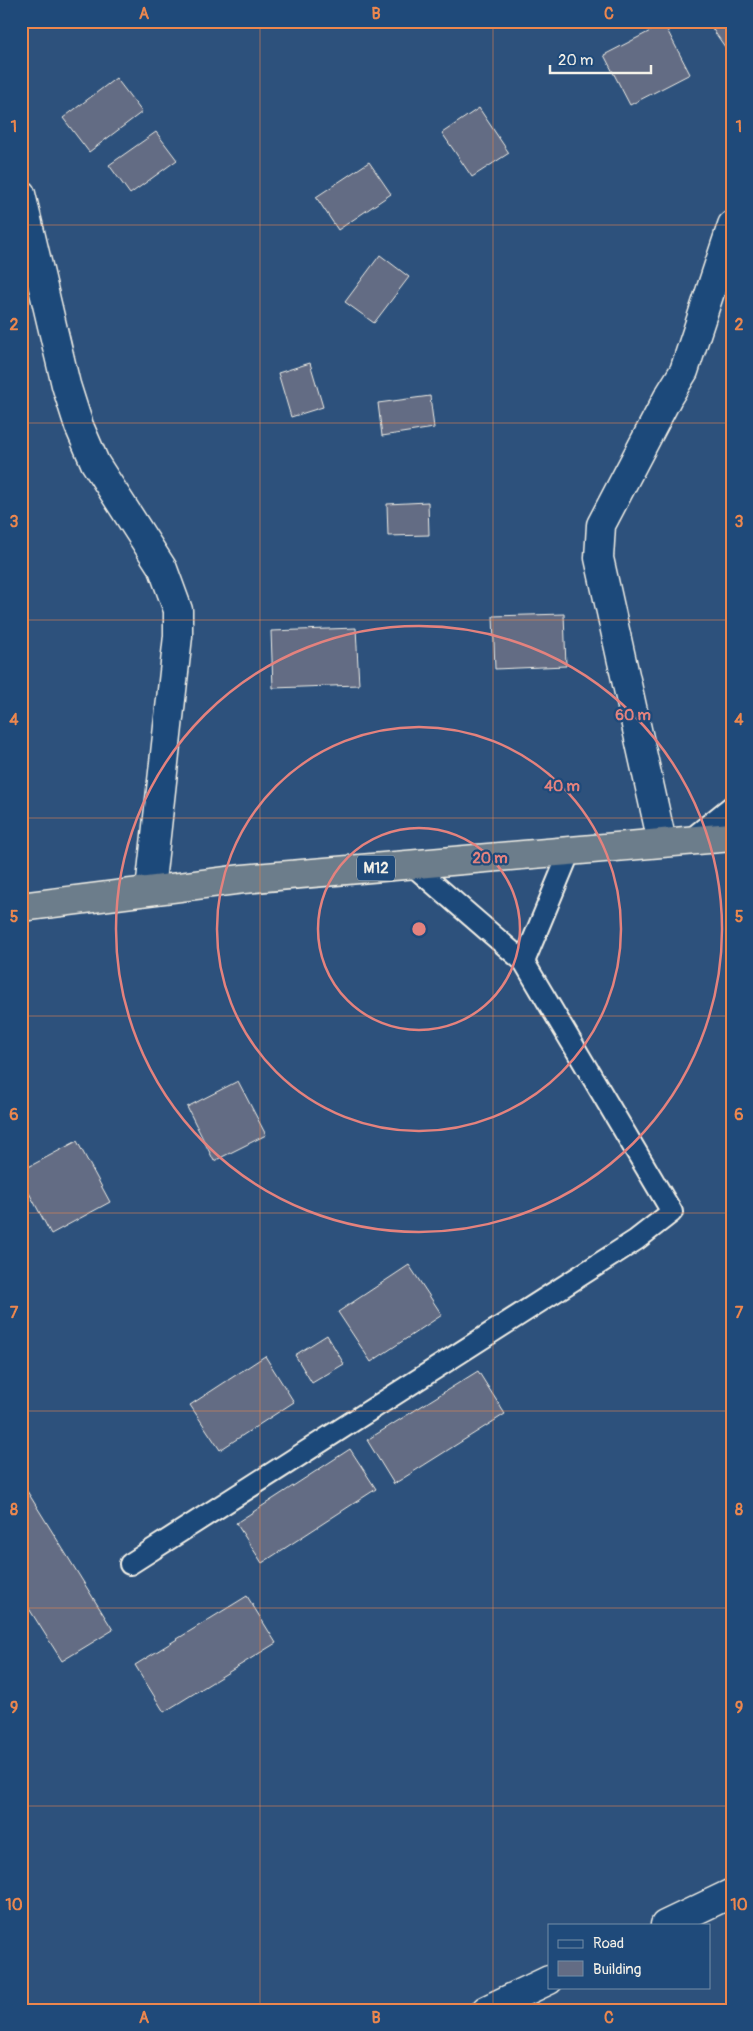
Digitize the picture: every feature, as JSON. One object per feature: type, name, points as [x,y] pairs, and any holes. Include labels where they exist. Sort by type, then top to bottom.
[{"type":"highway","name":"M12","points":[[21,907],[243,879],[691,839],[732,837]]},
{"type":"street","points":[[21,194],[66,385],[79,426],[95,463],[163,569],[178,610],[178,636],[150,890]]},
{"type":"street","points":[[662,842],[599,558],[601,525],[668,396],[684,370],[732,225]]},
{"type":"street","points":[[667,1924],[732,1893]]},
{"type":"street","points":[[486,2010],[548,1980]]},
{"type":"lane","points":[[691,839],[732,806]]},
{"type":"lane","points":[[524,962],[570,850]]},
{"type":"lane","points":[[130,1564],[636,1240],[672,1212],[524,962],[412,865]]},
{"type":"building","points":[[707,21],[732,21],[732,57]]},
{"type":"building","points":[[664,24],[690,74],[630,105],[604,55]]},
{"type":"building","points":[[116,78],[142,112],[89,152],[63,118]]},
{"type":"building","points":[[479,108],[509,153],[472,177],[442,133]]},
{"type":"building","points":[[156,132],[177,160],[130,194],[109,165]]},
{"type":"building","points":[[369,162],[391,194],[338,230],[316,197]]},
{"type":"building","points":[[380,255],[409,277],[374,323],[345,302]]},
{"type":"building","points":[[310,363],[323,407],[291,417],[278,373]]},
{"type":"building","points":[[430,396],[434,428],[382,436],[378,403]]},
{"type":"building","points":[[428,502],[429,535],[388,536],[387,504]]},
{"type":"building","points":[[564,614],[566,666],[495,669],[493,616]]},
{"type":"building","points":[[356,628],[359,685],[273,688],[271,631]]},
{"type":"building","points":[[238,1081],[266,1135],[214,1161],[187,1107]]},
{"type":"building","points":[[77,1141],[110,1202],[51,1234],[21,1178],[21,1171]]},
{"type":"building","points":[[409,1265],[442,1315],[371,1362],[338,1312]]},
{"type":"building","points":[[327,1335],[344,1364],[312,1383],[295,1355]]},
{"type":"building","points":[[265,1356],[294,1402],[220,1450],[190,1405]]},
{"type":"building","points":[[478,1371],[505,1414],[394,1484],[367,1440]]},
{"type":"building","points":[[350,1449],[376,1489],[262,1563],[236,1523]]},
{"type":"building","points":[[27,1491],[113,1630],[62,1661],[21,1596],[21,1495]]},
{"type":"building","points":[[247,1596],[276,1643],[164,1712],[135,1665]]}]
